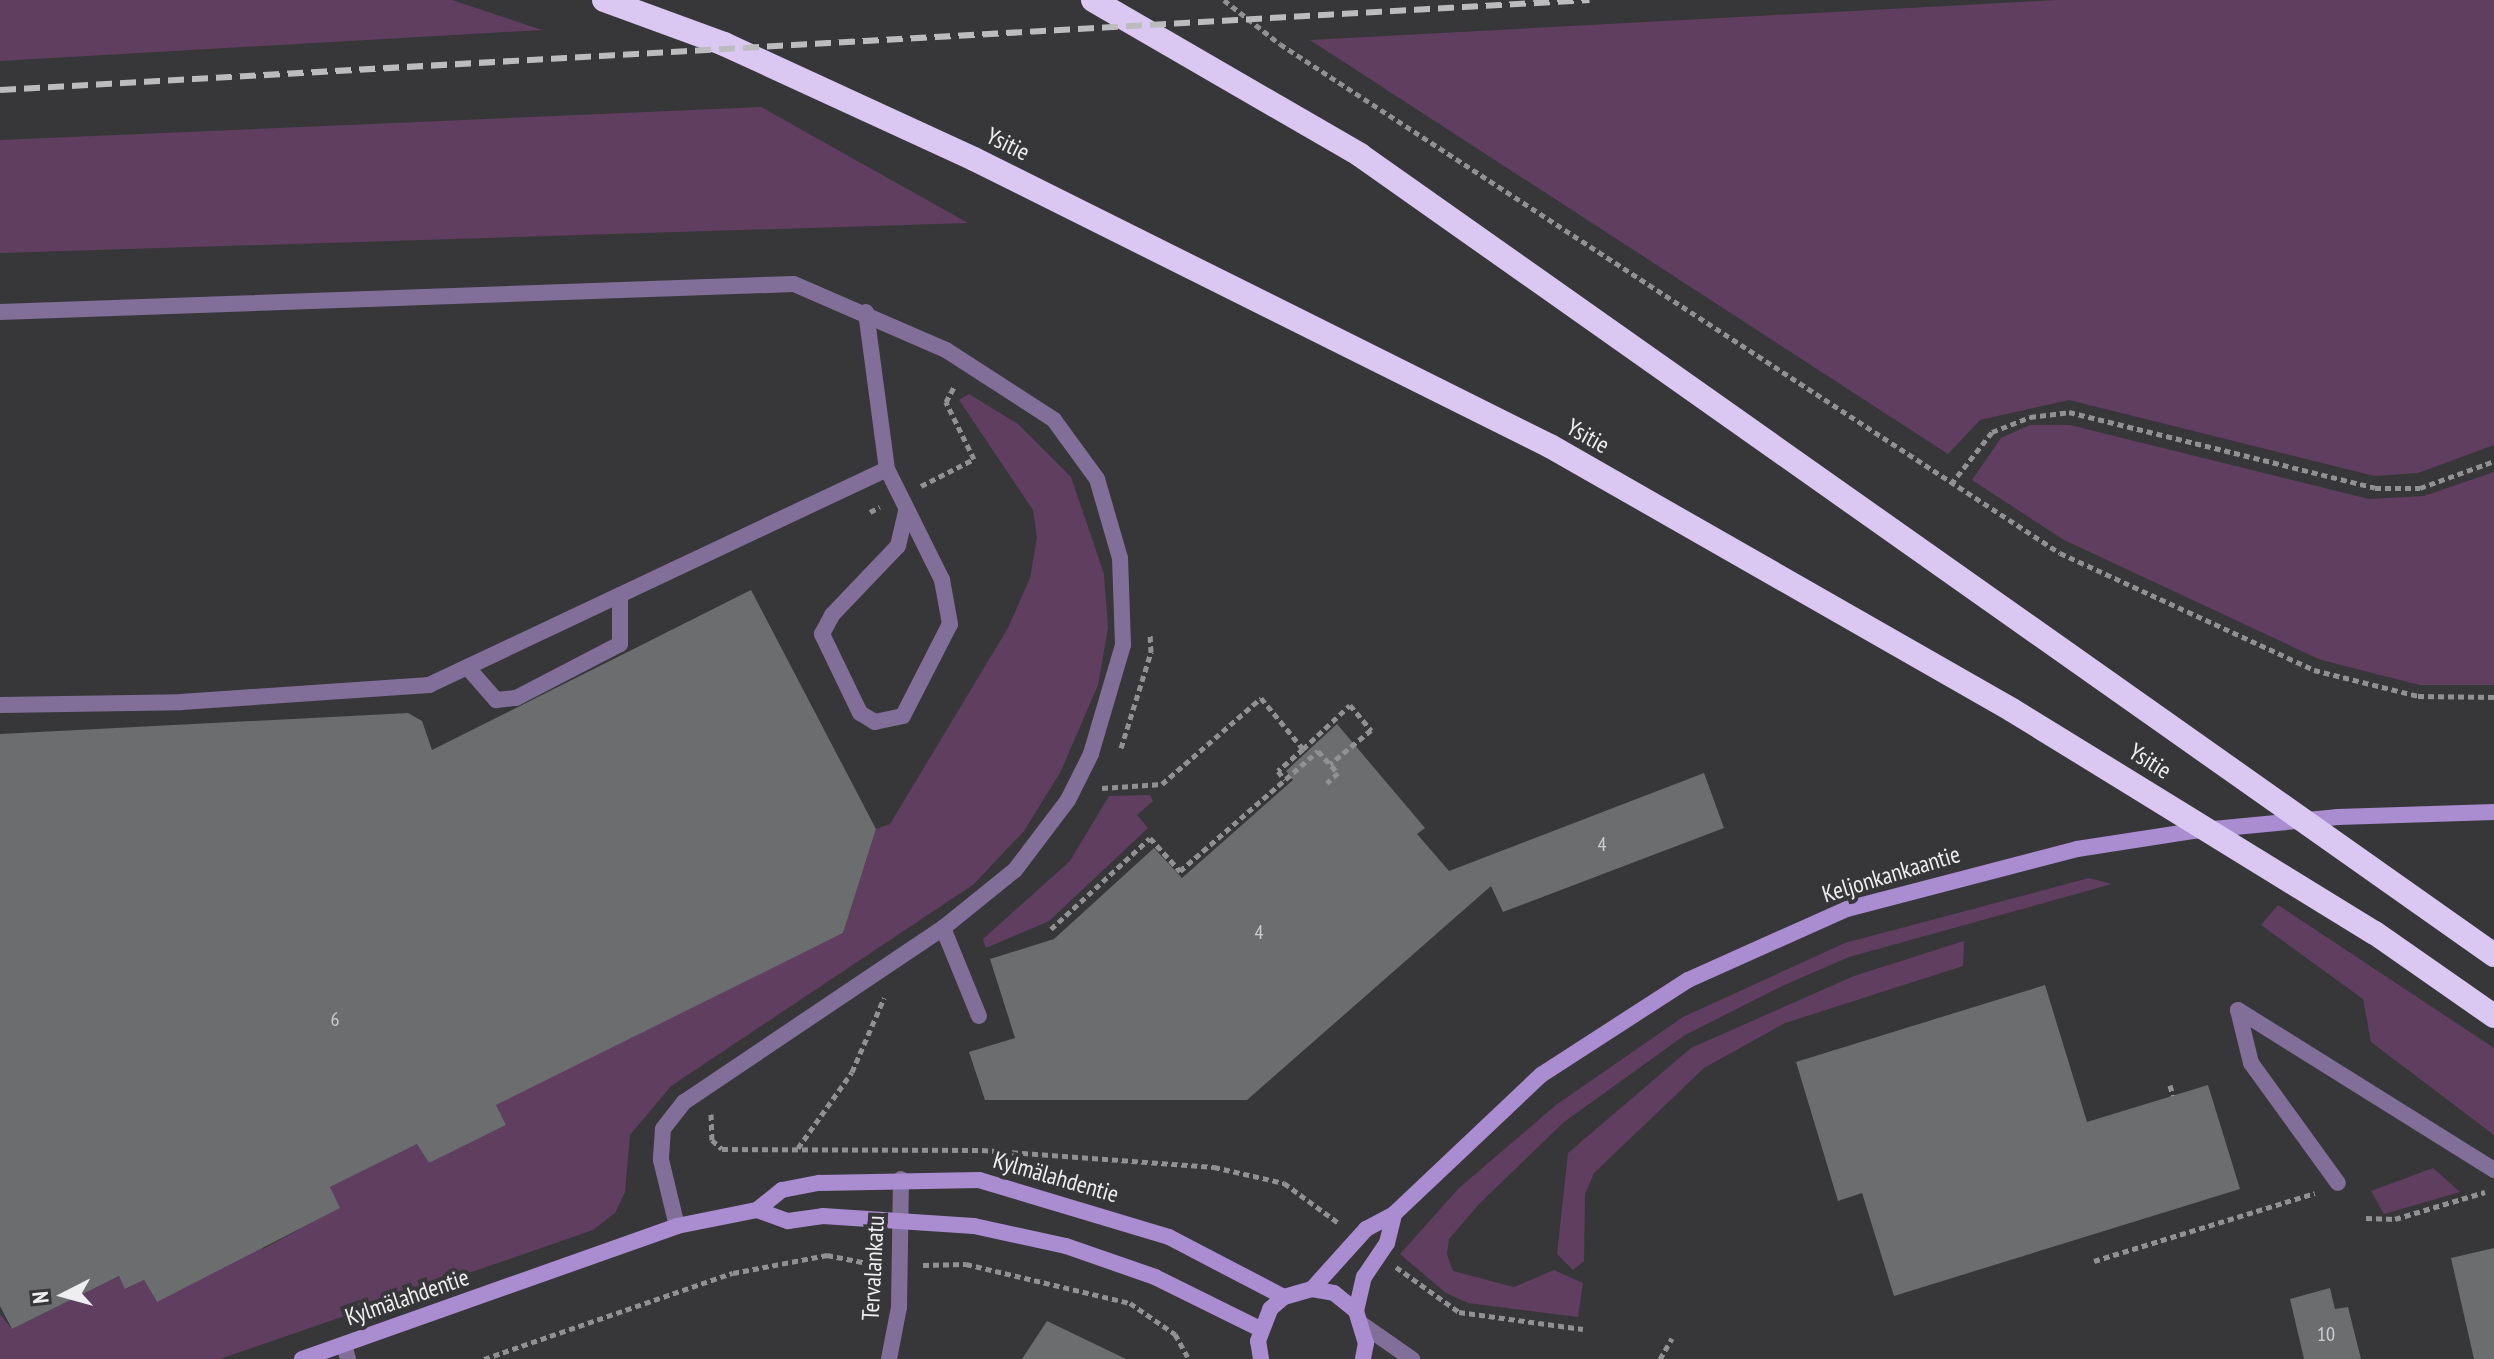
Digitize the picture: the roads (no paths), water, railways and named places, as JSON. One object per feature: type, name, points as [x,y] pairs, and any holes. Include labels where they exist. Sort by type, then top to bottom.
[{"type":"highway","name":"Ysitie","points":[[604,0],[724,44],[974,159],[1550,446],[2012,710],[2375,933],[2494,1016]]},
{"type":"highway","points":[[1093,0],[1360,155],[2494,955]]},
{"type":"main road","name":"Keljonkankaantie","points":[[1312,1289],[1366,1229],[1394,1214],[1437,1167],[1541,1075],[1688,980],[1847,909],[2077,849],[2193,831],[2466,810],[2494,812]]},
{"type":"main road","name":"Kylmälahdentie","points":[[302,1359],[346,1352],[677,1226],[757,1210],[782,1190],[901,1179],[979,1180],[1059,1200],[1169,1237],[1236,1266],[1284,1297]]},
{"type":"main road","name":"Kylmälahdentie","points":[[757,1210],[788,1221],[900,1219],[974,1226],[1066,1246],[1155,1277],[1260,1329]]},
{"type":"main road","name":"Keljonkankaantie","points":[[1363,1359],[1359,1318],[1364,1277],[1387,1243],[1394,1214]]},
{"type":"main road","points":[[1261,1359],[1260,1329],[1284,1297],[1312,1289],[1334,1293],[1359,1318]]},
{"type":"street","points":[[0,312],[794,284],[866,312],[946,350],[1054,420],[1097,479],[1120,558],[1123,645],[1091,754],[1068,800],[1015,870],[943,928],[684,1102],[663,1129],[661,1160],[677,1226]]},
{"type":"street","points":[[866,312],[887,469],[942,580],[950,624],[903,716],[875,722],[860,713],[822,634],[832,615],[898,546],[906,510]]},
{"type":"street","points":[[0,705],[349,692],[429,685],[887,469]]},
{"type":"street","points":[[468,668],[496,700],[516,698],[620,644],[620,595]]},
{"type":"street","points":[[943,928],[979,1016]]},
{"type":"street","points":[[2338,1183],[2251,1063],[2238,1010],[2494,1170]]},
{"type":"street","name":"Tervalankatu","points":[[889,1359],[900,1265],[901,1179]]},
{"type":"street","points":[[1359,1318],[1412,1359]]},
{"type":"railway","points":[[0,90],[1589,0]]}]
